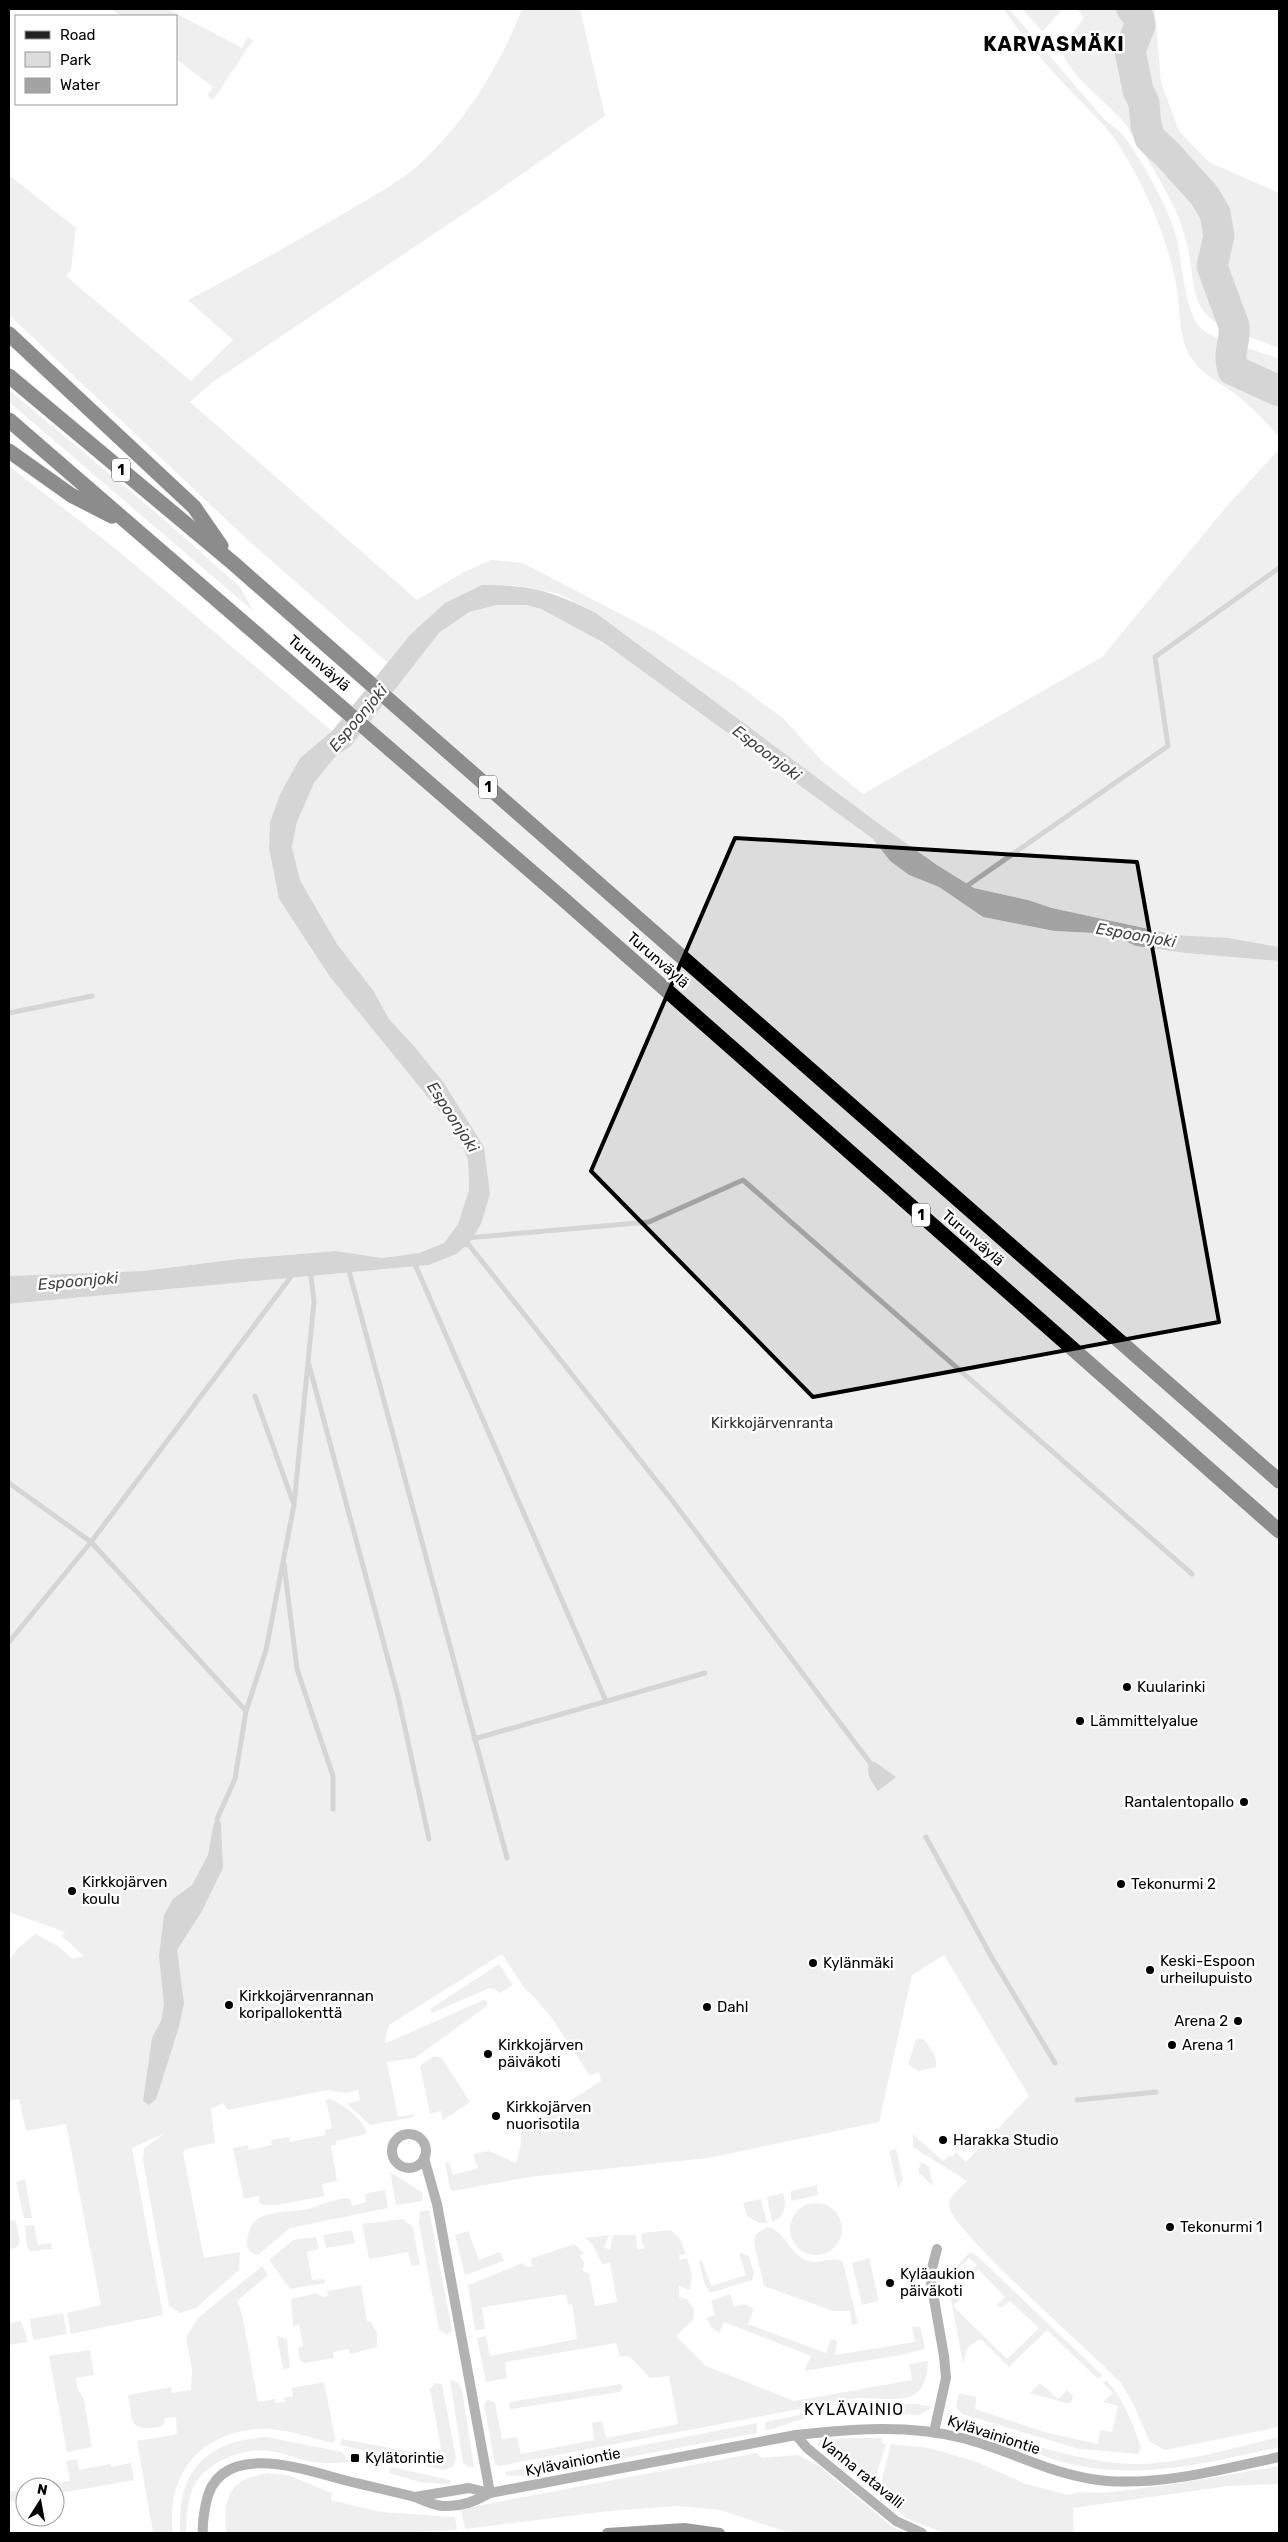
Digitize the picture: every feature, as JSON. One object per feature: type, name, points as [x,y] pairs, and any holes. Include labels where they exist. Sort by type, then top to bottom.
[{"type":"highway","points":[[9,334],[194,507],[233,564]]},
{"type":"highway","name":"Turunväylä","points":[[9,376],[233,564],[1279,1481]]},
{"type":"highway","name":"Turunväylä","points":[[9,420],[369,729],[1279,1531]]},
{"type":"highway","points":[[9,451],[71,494],[136,528]]},
{"type":"main road","points":[[607,2533],[684,2528],[720,2533]]},
{"type":"street","points":[[424,2158],[437,2204],[490,2493]]},
{"type":"street","points":[[934,2432],[946,2378],[930,2276],[937,2249]]},
{"type":"street","name":"Kylävainiontie","points":[[204,2533],[208,2493],[215,2481],[225,2472],[242,2464],[268,2462],[415,2497],[442,2506],[458,2506],[470,2504],[490,2493],[796,2435],[873,2429],[934,2432],[963,2438],[1058,2472],[1106,2481],[1137,2482],[1186,2477],[1279,2457]]},
{"type":"street","name":"Vanha ratavalli","points":[[796,2435],[807,2448],[896,2521],[917,2531]]},
{"type":"street","name":"Kylävainiontie","points":[[415,2497],[469,2488],[490,2493]]},
{"type":"highlighted area","points":[[735,838],[1137,862],[1219,1322],[813,1397],[591,1171]]},
{"type":"green space","points":[[111,9],[168,9],[242,48],[248,37],[253,40],[213,100],[207,96],[213,87],[178,61],[178,15],[120,15]]},
{"type":"green space","points":[[522,9],[580,9],[605,116],[489,197],[213,382],[190,402],[417,600],[464,572],[491,560],[523,563],[655,632],[734,682],[784,719],[822,761],[863,794],[1102,657],[1227,506],[1279,449],[1279,947],[1229,938],[1178,935],[1052,908],[1028,900],[974,888],[937,865],[882,826],[596,613],[559,594],[513,585],[410,635],[388,663],[250,542],[9,315],[9,175],[76,228],[71,270],[66,276],[191,381],[233,340],[188,300],[348,211],[390,186],[420,164],[458,122],[483,87],[514,29]]},
{"type":"green space","points":[[1004,9],[1009,9],[1105,120],[1123,135],[1137,155],[1159,194],[1174,229],[1187,298],[1197,323],[1204,331],[1211,335],[1279,359],[1279,437],[1245,402],[1204,372],[1190,356],[1183,338],[1177,289],[1171,262],[1154,213],[1139,181],[1110,133],[1042,60]]},
{"type":"green space","points":[[1022,9],[1060,9],[1061,11],[1044,30],[1041,30]]},
{"type":"green space","points":[[1077,9],[1155,9],[1161,82],[1179,131],[1209,162],[1279,193],[1279,348],[1221,325],[1202,309],[1194,286],[1185,237],[1173,204],[1128,128],[1070,67],[1064,56],[1062,47],[1084,18]]},
{"type":"green space","points":[[9,390],[153,510],[241,588],[253,611],[9,402]]},
{"type":"green space","points":[[9,466],[116,549],[332,731],[300,758],[280,794],[270,822],[269,848],[279,899],[330,977],[457,1133],[468,1160],[469,1190],[458,1224],[444,1243],[419,1253],[382,1258],[336,1251],[238,1259],[142,1271],[9,1276]]},
{"type":"green space","name":"Kirkkojärvenranta","points":[[497,605],[526,605],[541,609],[604,643],[873,839],[890,861],[909,875],[939,887],[983,917],[1054,931],[1093,933],[1116,937],[1136,946],[1185,953],[1279,961],[1279,2427],[1165,2450],[1149,2441],[1134,2405],[1121,2383],[996,2264],[955,2218],[949,2205],[951,2198],[967,2181],[913,2147],[913,2134],[943,2161],[950,2155],[952,2157],[956,2152],[966,2162],[1029,2096],[944,1955],[912,1975],[879,2122],[708,2158],[529,2177],[453,2191],[450,2188],[445,2163],[449,2162],[453,2175],[478,2168],[473,2154],[489,2151],[516,2163],[521,2143],[521,2132],[601,2081],[599,2072],[590,2076],[551,2017],[524,1988],[502,1954],[389,2025],[386,2043],[484,2000],[487,2001],[487,2006],[415,2058],[387,2062],[398,2117],[414,2114],[414,2117],[370,2125],[347,2104],[360,2100],[358,2090],[346,2093],[327,2090],[228,2110],[223,2103],[211,2109],[215,2143],[185,2149],[183,2152],[204,2258],[240,2252],[239,2270],[196,2308],[180,2313],[169,2306],[143,2160],[144,2148],[165,2133],[132,2148],[163,2315],[71,2334],[67,2313],[101,2305],[66,2124],[26,2131],[19,2099],[9,2101],[9,1952],[10,1959],[18,1948],[35,1934],[58,1946],[72,1959],[84,1956],[62,1936],[65,1932],[9,1912],[9,1304],[429,1265],[470,1242],[481,1224],[484,1147],[444,1083],[389,1019],[373,990],[337,944],[300,880],[292,847],[297,822],[314,783],[336,756],[351,746],[439,633],[469,612]]},
{"type":"green space","points":[[499,1964],[513,1985],[500,1993],[493,1988],[487,1989],[432,2013],[430,2009]]},
{"type":"green space","points":[[916,2039],[923,2039],[931,2048],[935,2055],[936,2067],[919,2071],[908,2065]]},
{"type":"green space","points":[[434,2056],[442,2058],[470,2102],[443,2120],[441,2111],[430,2114],[420,2066]]},
{"type":"green space","points":[[330,2099],[353,2113],[362,2123],[367,2134],[336,2141],[336,2145],[331,2146],[337,2181],[322,2184],[324,2196],[277,2205],[262,2205],[259,2202],[259,2196],[244,2199],[233,2148],[248,2145],[249,2150],[272,2145],[271,2140],[289,2137],[290,2142],[325,2135],[325,2130],[332,2128],[326,2100]]},
{"type":"green space","points":[[896,2149],[903,2180],[898,2188],[889,2151]]},
{"type":"green space","points":[[921,2162],[929,2167],[933,2186],[918,2172]]},
{"type":"green space","points":[[390,2172],[423,2193],[422,2201],[396,2205]]},
{"type":"green space","points":[[25,2179],[32,2218],[24,2218],[16,2182]]},
{"type":"green space","points":[[817,2185],[818,2195],[791,2201],[791,2191]]},
{"type":"green space","points":[[385,2190],[388,2208],[290,2228],[258,2255],[251,2252],[248,2247],[247,2239],[250,2228],[256,2220],[263,2216],[278,2212],[302,2210],[346,2198],[350,2199],[352,2206],[366,2202],[365,2195],[367,2193]]},
{"type":"green space","points":[[783,2193],[784,2210],[780,2217],[772,2222],[767,2197]]},
{"type":"green space","points":[[761,2199],[767,2223],[759,2223],[747,2216],[743,2203]]},
{"type":"green space","points":[[811,2203],[821,2203],[835,2210],[842,2224],[842,2234],[835,2248],[821,2255],[811,2255],[801,2251],[794,2244],[790,2234],[790,2224],[794,2214],[801,2207]]},
{"type":"green space","points":[[429,2210],[452,2330],[447,2335],[439,2330],[419,2224],[420,2212]]},
{"type":"green space","points":[[9,2215],[10,2220],[16,2221],[20,2242],[16,2248],[9,2249]]},
{"type":"green space","points":[[403,2219],[413,2227],[420,2265],[411,2265],[408,2252],[369,2259],[362,2224]]},
{"type":"green space","points":[[34,2225],[38,2245],[51,2243],[52,2249],[30,2251],[27,2247],[25,2226]]},
{"type":"green space","points":[[767,2227],[779,2233],[801,2258],[813,2262],[835,2259],[843,2262],[858,2324],[852,2325],[850,2311],[833,2311],[764,2286],[754,2243],[756,2234]]},
{"type":"green space","points":[[352,2230],[355,2243],[326,2248],[323,2235]]},
{"type":"green space","points":[[671,2230],[680,2239],[686,2254],[679,2255],[680,2260],[687,2258],[692,2274],[690,2290],[679,2286],[679,2297],[687,2299],[694,2309],[693,2320],[676,2336],[706,2366],[794,2401],[912,2380],[909,2364],[928,2361],[926,2377],[921,2388],[915,2394],[906,2398],[857,2398],[499,2466],[495,2464],[484,2405],[488,2399],[495,2403],[502,2439],[517,2437],[521,2454],[594,2440],[592,2423],[602,2421],[606,2438],[678,2424],[669,2376],[650,2378],[629,2356],[620,2357],[616,2343],[505,2362],[507,2378],[486,2382],[477,2338],[486,2336],[490,2356],[577,2339],[572,2304],[568,2305],[566,2294],[482,2308],[485,2329],[475,2330],[468,2285],[522,2263],[527,2267],[533,2266],[530,2259],[574,2244],[584,2253],[580,2256],[585,2264],[582,2269],[584,2272],[589,2273],[595,2306],[617,2302],[610,2263],[602,2264],[593,2245],[585,2238],[609,2235],[604,2248],[610,2249],[613,2235],[636,2235],[637,2250],[645,2248],[641,2241],[642,2233]]},
{"type":"green space","points":[[468,2231],[479,2260],[500,2252],[504,2261],[465,2275],[455,2235]]},
{"type":"green space","points":[[316,2237],[319,2249],[307,2252],[312,2280],[324,2279],[325,2283],[290,2289],[269,2260],[293,2240]]},
{"type":"green space","points":[[742,2253],[749,2256],[754,2274],[752,2280],[710,2293],[705,2285],[699,2262],[702,2260],[711,2286],[746,2275],[739,2254]]},
{"type":"green space","points":[[969,2253],[974,2253],[1102,2375],[1098,2379],[1047,2330],[1009,2367],[981,2339],[969,2347],[963,2364],[948,2284],[963,2296],[953,2306],[1007,2359],[1039,2328],[1010,2301],[1001,2308],[997,2305],[1005,2297],[978,2269],[970,2277],[968,2275],[977,2265],[969,2258],[960,2267],[958,2265]]},
{"type":"green space","points":[[869,2258],[879,2301],[862,2305],[852,2263]]},
{"type":"green space","points":[[262,2266],[268,2275],[237,2301],[242,2314],[258,2402],[275,2399],[276,2403],[285,2402],[284,2398],[293,2396],[292,2388],[324,2382],[335,2438],[337,2438],[332,2443],[273,2429],[243,2431],[223,2437],[207,2446],[193,2458],[182,2474],[175,2491],[172,2511],[173,2533],[153,2533],[137,2441],[177,2433],[176,2417],[166,2418],[163,2426],[152,2428],[138,2427],[132,2419],[128,2395],[171,2387],[172,2393],[191,2390],[192,2369],[186,2338],[198,2318]]},
{"type":"green space","points":[[361,2285],[367,2321],[371,2322],[377,2333],[377,2347],[350,2354],[349,2349],[333,2352],[334,2358],[304,2363],[300,2360],[298,2348],[303,2346],[299,2325],[293,2326],[291,2299],[317,2293],[322,2297],[328,2296],[327,2291]]},
{"type":"green space","points":[[730,2294],[734,2307],[744,2304],[754,2309],[748,2324],[826,2353],[831,2339],[837,2341],[835,2355],[915,2342],[912,2327],[920,2326],[925,2347],[907,2354],[804,2371],[811,2356],[724,2322],[719,2333],[711,2327],[706,2318],[715,2315],[711,2301]]},
{"type":"green space","points":[[63,2313],[67,2334],[33,2340],[30,2319]]},
{"type":"green space","points":[[21,2321],[28,2342],[9,2345],[9,2323]]},
{"type":"green space","points":[[277,2336],[287,2339],[290,2368],[283,2369]]},
{"type":"green space","points":[[90,2350],[94,2375],[76,2378],[78,2389],[84,2400],[92,2447],[67,2452],[49,2356]]},
{"type":"green space","points":[[450,2380],[458,2382],[462,2390],[474,2467],[469,2467],[463,2463]]},
{"type":"green space","points":[[1106,2380],[1123,2403],[1131,2420],[1141,2447],[1138,2454],[1079,2449],[962,2414],[956,2407],[959,2393],[976,2397],[975,2409],[1044,2432],[1098,2444],[1100,2430],[1112,2432],[1118,2406],[1103,2402],[1113,2393],[1103,2383]]},
{"type":"green space","points":[[435,2383],[442,2384],[456,2458],[453,2467],[444,2470],[340,2445],[342,2439],[416,2453],[441,2449],[430,2389]]},
{"type":"green space","points":[[1040,2383],[1058,2399],[1067,2390],[1073,2396],[1071,2403],[1030,2393]]},
{"type":"green space","points":[[621,2384],[623,2387],[620,2392],[511,2409],[509,2407],[510,2402]]},
{"type":"green space","points":[[917,2404],[932,2407],[920,2415],[865,2412],[865,2405]]},
{"type":"green space","points":[[804,2414],[805,2418],[766,2431],[765,2422]]},
{"type":"green space","points":[[757,2423],[757,2433],[533,2475],[507,2476],[504,2472]]},
{"type":"green space","points":[[999,2434],[1082,2457],[1133,2464],[1150,2464],[1187,2459],[1279,2437],[1279,2447],[1180,2467],[1130,2471],[1105,2470],[1069,2464],[1048,2457],[1018,2445]]},
{"type":"green space","points":[[266,2437],[342,2452],[349,2462],[315,2462],[269,2451],[249,2451],[229,2457],[211,2467],[197,2481],[189,2499],[186,2533],[180,2533],[180,2511],[184,2492],[190,2476],[199,2463],[211,2453],[226,2445]]},
{"type":"green space","points":[[882,2438],[882,2443],[886,2444],[872,2489],[817,2445],[820,2440]]},
{"type":"green space","points":[[891,2444],[929,2448],[977,2462],[1026,2484],[1069,2495],[1153,2487],[1279,2466],[1279,2484],[1228,2486],[1073,2508],[1074,2533],[944,2533],[906,2518],[878,2494]]},
{"type":"green space","points":[[756,2453],[762,2458],[798,2455],[819,2466],[894,2528],[909,2533],[790,2533],[720,2510],[677,2506],[609,2511],[465,2529],[461,2509]]},
{"type":"green space","points":[[77,2459],[79,2470],[110,2464],[111,2467],[131,2463],[134,2480],[65,2492],[65,2482],[70,2481],[66,2461]]},
{"type":"green space","points":[[391,2467],[450,2480],[451,2484],[423,2483],[389,2473]]},
{"type":"green space","points":[[268,2473],[288,2475],[332,2493],[331,2500],[381,2512],[455,2517],[457,2530],[401,2533],[226,2533],[226,2509],[231,2492],[245,2480]]},
{"type":"green space","points":[[15,2491],[15,2501],[9,2502],[9,2492]]},
{"type":"water","name":"Espoonjoki","points":[[482,585],[514,586],[554,594],[596,613],[882,826],[937,865],[974,888],[1028,900],[1052,908],[1177,935],[1229,938],[1279,947],[1279,961],[1185,953],[1136,946],[1116,937],[1093,933],[1054,931],[983,917],[939,887],[909,875],[890,861],[873,839],[604,643],[541,609],[526,605],[497,605],[469,612],[439,633],[351,746],[336,756],[314,783],[297,822],[292,847],[300,880],[337,944],[373,990],[389,1019],[444,1083],[484,1147],[490,1194],[481,1224],[470,1242],[456,1254],[429,1265],[9,1304],[9,1276],[142,1271],[238,1259],[336,1251],[382,1258],[419,1253],[444,1243],[458,1224],[469,1190],[468,1160],[457,1133],[330,977],[279,899],[269,848],[270,822],[280,794],[300,758],[332,731],[410,635],[445,603]]},
{"type":"water","points":[[875,1762],[896,1777],[878,1791],[871,1781],[868,1771],[869,1763]]},
{"type":"water","points":[[217,1819],[221,1823],[223,1868],[202,1911],[177,1950],[184,2003],[179,2027],[156,2099],[149,2105],[143,2101],[152,2038],[161,2021],[164,2005],[159,1956],[164,1915],[173,1899],[192,1885],[208,1855],[213,1826]]},
{"type":"waterway","points":[[1132,9],[1138,16],[1140,25],[1130,51],[1138,90],[1144,103],[1146,126],[1150,138],[1204,195],[1215,213],[1219,236],[1212,266],[1234,326],[1231,353],[1233,370],[1279,391]]},
{"type":"waterway","points":[[964,888],[1168,746],[1155,657],[1279,568]]},
{"type":"waterway","points":[[9,1013],[92,996]]},
{"type":"waterway","points":[[466,1238],[649,1222],[743,1180],[1192,1574]]},
{"type":"waterway","points":[[462,1244],[469,1245],[671,1499],[874,1768]]},
{"type":"waterway","points":[[414,1262],[606,1701]]},
{"type":"waterway","points":[[348,1267],[507,1858]]},
{"type":"waterway","points":[[217,1826],[217,1819],[235,1779],[246,1711],[266,1650],[294,1505],[314,1301],[310,1269]]},
{"type":"waterway","points":[[9,1642],[91,1542],[296,1270]]},
{"type":"waterway","points":[[309,1365],[398,1696],[429,1839]]},
{"type":"waterway","points":[[255,1396],[293,1502]]},
{"type":"waterway","points":[[9,1483],[91,1542],[246,1711]]},
{"type":"waterway","points":[[284,1564],[297,1669],[333,1776],[333,1809]]},
{"type":"waterway","points":[[474,1739],[705,1673]]},
{"type":"waterway","points":[[926,1837],[992,1958],[1055,2063]]},
{"type":"waterway","points":[[1077,2100],[1156,2092]]},
{"type":"place","name":"Kuularinki","points":[[1127,1687]]},
{"type":"place","name":"Lämmittelyalue","points":[[1080,1721]]},
{"type":"place","name":"Rantalentopallo","points":[[1244,1802]]},
{"type":"place","name":"Tekonurmi 2","points":[[1121,1884]]},
{"type":"place","name":"Kirkkojärven koulu","points":[[72,1891]]},
{"type":"place","name":"Kylänmäki","points":[[813,1963]]},
{"type":"place","name":"Keski-Espoon urheilupuisto","points":[[1150,1970]]},
{"type":"place","name":"Kirkkojärvenrannan koripallokenttä","points":[[229,2005]]},
{"type":"place","name":"Dahl","points":[[707,2007]]},
{"type":"place","name":"Arena 2","points":[[1238,2021]]},
{"type":"place","name":"Arena 1","points":[[1172,2045]]},
{"type":"place","name":"Kirkkojärven päiväkoti","points":[[488,2054]]},
{"type":"place","name":"Kirkkojärven nuorisotila","points":[[496,2116]]},
{"type":"place","name":"Harakka Studio","points":[[943,2140]]},
{"type":"place","name":"Tekonurmi 1","points":[[1170,2227]]},
{"type":"place","name":"Kyläaukion päiväkoti","points":[[890,2283]]},
{"type":"place","name":"Kylätorintie","points":[[355,2458]]},
{"type":"district","name":"KARVASMÄKI","points":[[1054,44]]},
{"type":"district","name":"KYLÄVAINIO","points":[[854,2409]]}]
